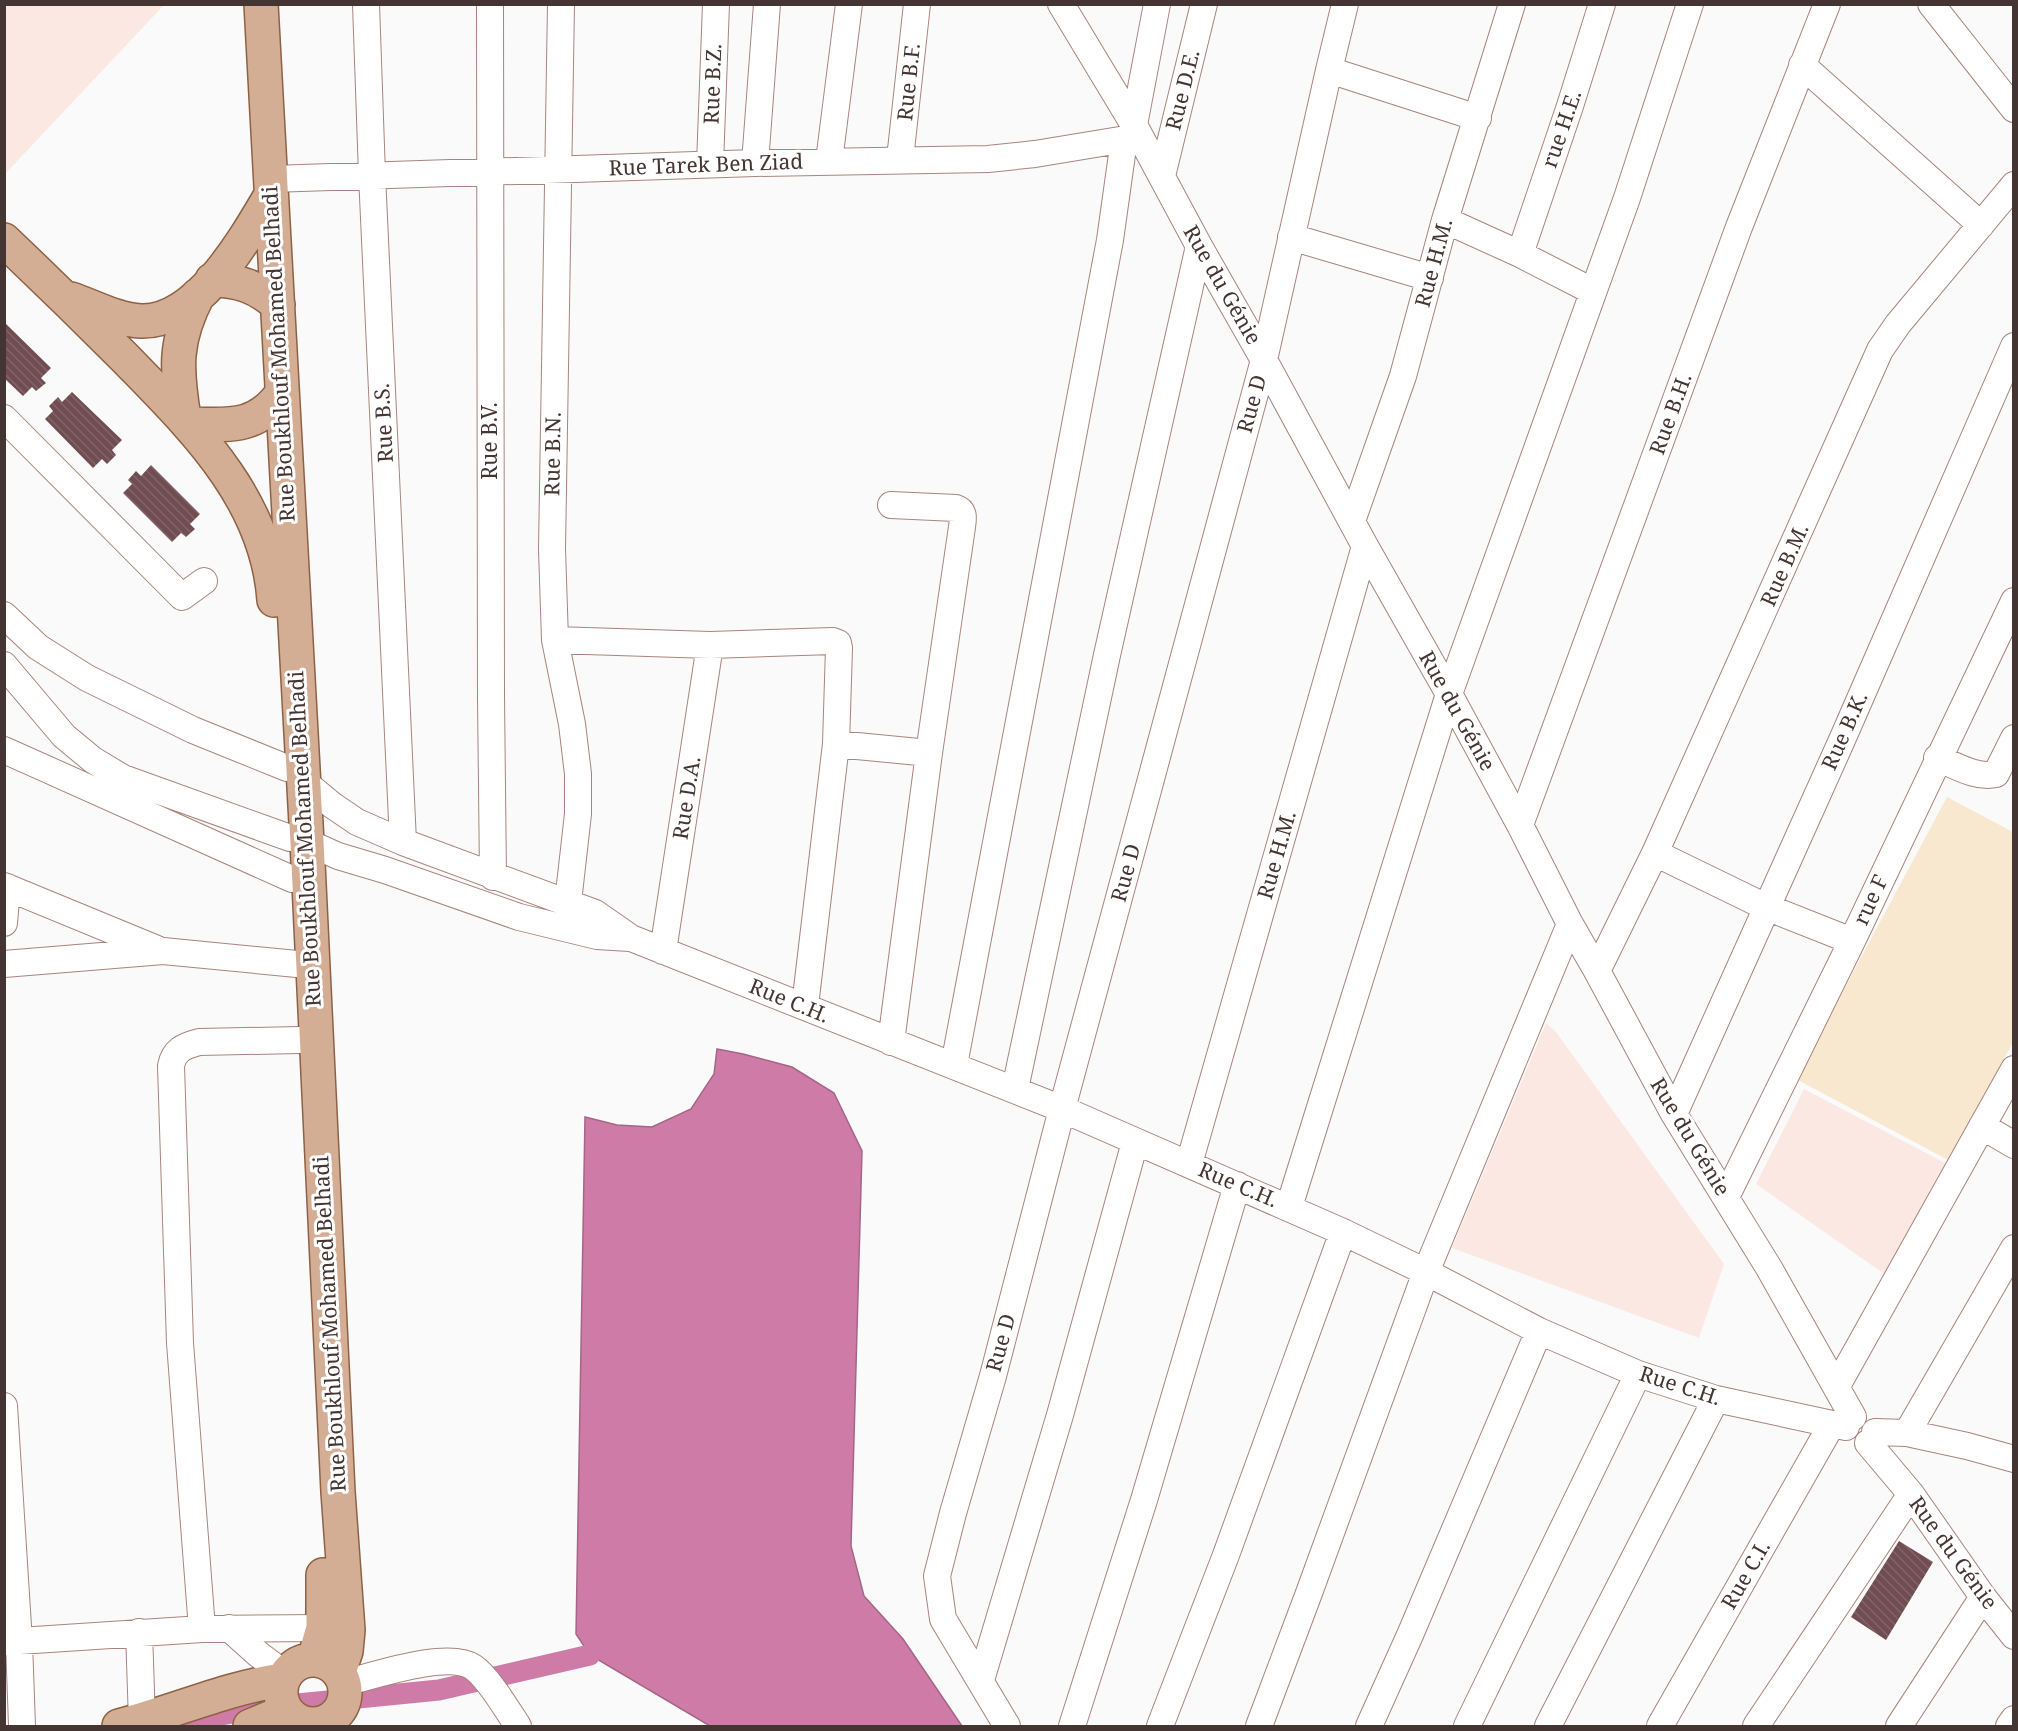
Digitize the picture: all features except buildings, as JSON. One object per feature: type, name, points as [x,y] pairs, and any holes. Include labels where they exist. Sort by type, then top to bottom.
[{"type":"main road","name":"Rue Boukhlouf Mohamed Belhadi","points":[[261,4],[282,393],[298,840],[348,1630],[346,1652],[337,1690]]},
{"type":"main road","points":[[271,187],[243,239],[205,288],[186,320],[179,346],[178,370],[187,421],[233,424],[253,420],[270,409],[282,393]]},
{"type":"main road","name":"Rue Boukhlouf Mohamed Belhadi","points":[[4,240],[187,421],[218,461],[252,515],[266,553],[274,594],[295,774]]},
{"type":"main road","points":[[63,296],[128,319],[148,321],[170,316],[205,288],[236,281],[269,296],[278,305]]},
{"type":"main road","name":"Rue Boukhlouf Mohamed Belhadi","points":[[298,840],[292,879],[324,1605],[323,1628],[337,1690]]},
{"type":"main road","points":[[130,1724],[244,1686],[322,1723],[333,1717],[337,1690],[303,1661],[293,1666],[296,1709]]},
{"type":"main road","points":[[250,1726],[296,1709]]},
{"type":"street","name":"Rue B.S.","points":[[366,4],[403,842]]},
{"type":"street","name":"Rue B.V.","points":[[490,4],[493,877]]},
{"type":"street","name":"Rue B.N.","points":[[561,4],[552,436],[552,549],[555,640],[572,724],[578,774],[578,814],[568,902]]},
{"type":"street","name":"Rue B.Z.","points":[[710,164],[716,4]]},
{"type":"street","points":[[755,163],[767,4]]},
{"type":"street","points":[[830,161],[849,4]]},
{"type":"street","name":"Rue B.F.","points":[[900,159],[917,4]]},
{"type":"street","name":"Rue du Génie","points":[[1061,4],[1133,134],[1162,176],[1198,246],[1264,360],[1449,694],[1520,825],[1570,924],[1598,971],[1674,1114],[1710,1175],[1726,1197],[1837,1386],[1844,1423]]},
{"type":"street","points":[[954,1065],[1110,240],[1133,134],[1157,4]]},
{"type":"street","name":"Rue D.E.","points":[[1162,176],[1204,4]]},
{"type":"street","name":"Rue D","points":[[1007,1726],[943,1619],[937,1576],[993,1376],[1062,1109],[1264,360],[1345,4]]},
{"type":"street","name":"Rue H.M.","points":[[1352,521],[1403,376],[1445,220],[1512,4]]},
{"type":"street","name":"rue H.E.","points":[[1520,254],[1602,4]]},
{"type":"street","points":[[1289,1207],[1449,694],[1627,198],[1690,4]]},
{"type":"street","name":"Rue B.H.","points":[[1520,825],[1735,237],[1827,4]]},
{"type":"street","points":[[1931,4],[2013,107]]},
{"type":"street","points":[[1802,65],[1981,225]]},
{"type":"street","points":[[1329,70],[1478,118]]},
{"type":"street","name":"Rue Tarek Ben Ziad","points":[[271,187],[372,175],[900,159],[988,159],[1035,154],[1133,134]]},
{"type":"street","name":"Rue B.M.","points":[[1598,971],[1656,853],[1880,350],[1898,324],[2013,185]]},
{"type":"street","points":[[1445,220],[1520,254],[1592,291]]},
{"type":"street","points":[[1291,237],[1430,278]]},
{"type":"street","points":[[1015,1089],[1102,679],[1198,246]]},
{"type":"street","name":"Rue B.K.","points":[[1674,1114],[1842,740],[2013,346]]},
{"type":"street","points":[[4,418],[182,597],[204,581]]},
{"type":"street","points":[[891,505],[956,508],[963,514],[891,1042]]},
{"type":"street","name":"Rue H.M.","points":[[1189,1164],[1365,546]]},
{"type":"street","name":"rue F","points":[[1726,1197],[1852,941],[2013,601]]},
{"type":"street","name":"Rue C.H.","points":[[4,615],[38,647],[87,678],[193,730],[295,774],[332,805],[357,822],[493,877],[568,902],[595,913],[630,938],[1062,1109],[1289,1207],[1426,1272],[1539,1331],[1638,1374],[1716,1399],[1844,1423],[1860,1415],[1866,1416],[1875,1426],[1872,1438]]},
{"type":"street","points":[[555,640],[710,645],[833,641],[838,643],[836,744],[805,1006]]},
{"type":"street","name":"Rue D.A.","points":[[663,951],[710,645]]},
{"type":"street","name":"Rue C.H.","points":[[4,665],[64,736],[93,760],[123,778],[338,856],[519,917],[597,936],[630,938]]},
{"type":"street","points":[[1938,758],[1980,775],[1996,774],[2013,738]]},
{"type":"street","points":[[836,744],[929,753]]},
{"type":"street","points":[[4,750],[292,879]]},
{"type":"street","points":[[96,793],[108,769]]},
{"type":"street","points":[[1656,853],[1766,908],[1852,941]]},
{"type":"street","points":[[4,923],[6,887],[162,951]]},
{"type":"street","points":[[1258,1726],[1426,1272],[1570,924]]},
{"type":"street","points":[[4,964],[162,951],[297,964]]},
{"type":"street","points":[[202,1629],[180,1343],[172,1057],[185,1046],[199,1042],[300,1040]]},
{"type":"street","points":[[1837,1386],[2013,1069]]},
{"type":"street","points":[[1982,1126],[2013,1145]]},
{"type":"street","points":[[981,1680],[1057,1426],[1135,1142]]},
{"type":"street","points":[[1072,1726],[1144,1500],[1237,1185]]},
{"type":"street","points":[[1160,1726],[1226,1555],[1343,1232]]},
{"type":"street","points":[[1906,1433],[2013,1248]]},
{"type":"street","points":[[1370,1726],[1539,1331]]},
{"type":"street","points":[[1467,1726],[1638,1374]]},
{"type":"street","points":[[1548,1726],[1716,1399]]},
{"type":"street","points":[[4,1407],[12,1642],[22,1726]]},
{"type":"street","name":"Rue C.I.","points":[[1660,1726],[1844,1423]]},
{"type":"street","points":[[1872,1438],[1906,1433],[2011,1455]]},
{"type":"street","name":"Rue du Génie","points":[[1872,1438],[1983,1598],[2013,1636]]},
{"type":"street","points":[[1756,1726],[1911,1494]]},
{"type":"street","points":[[1899,1726],[1983,1598]]},
{"type":"street","points":[[230,1628],[258,1654],[296,1709]]},
{"type":"street","points":[[12,1642],[202,1629],[323,1628]]},
{"type":"street","points":[[130,1724],[139,1632]]},
{"type":"street","points":[[337,1690],[409,1666],[439,1662],[462,1663],[473,1667],[494,1690],[518,1726]]},
{"type":"street","points":[[2008,1726],[2013,1719]]},
{"type":"shaded area","points":[[4,5],[164,5],[5,174]]},
{"type":"shaded area","points":[[1947,797],[2013,832],[2013,1042],[1950,1161],[1796,1079]]},
{"type":"shaded area","points":[[1546,1023],[1556,1032],[1724,1264],[1699,1338],[1452,1248]]},
{"type":"shaded area","points":[[717,1049],[792,1067],[834,1093],[862,1151],[851,1546],[864,1596],[903,1639],[962,1726],[710,1726],[590,1655],[576,1634],[585,1117],[617,1125],[652,1127],[691,1109],[714,1074]]},
{"type":"shaded area","points":[[1804,1089],[1949,1165],[1890,1278],[1756,1184]]},
{"type":"shaded area","points":[[264,1697],[261,1713],[205,1726],[126,1726]]},
{"type":"waterway","points":[[177,1726],[185,1722],[257,1708],[439,1690],[590,1655]]}]
